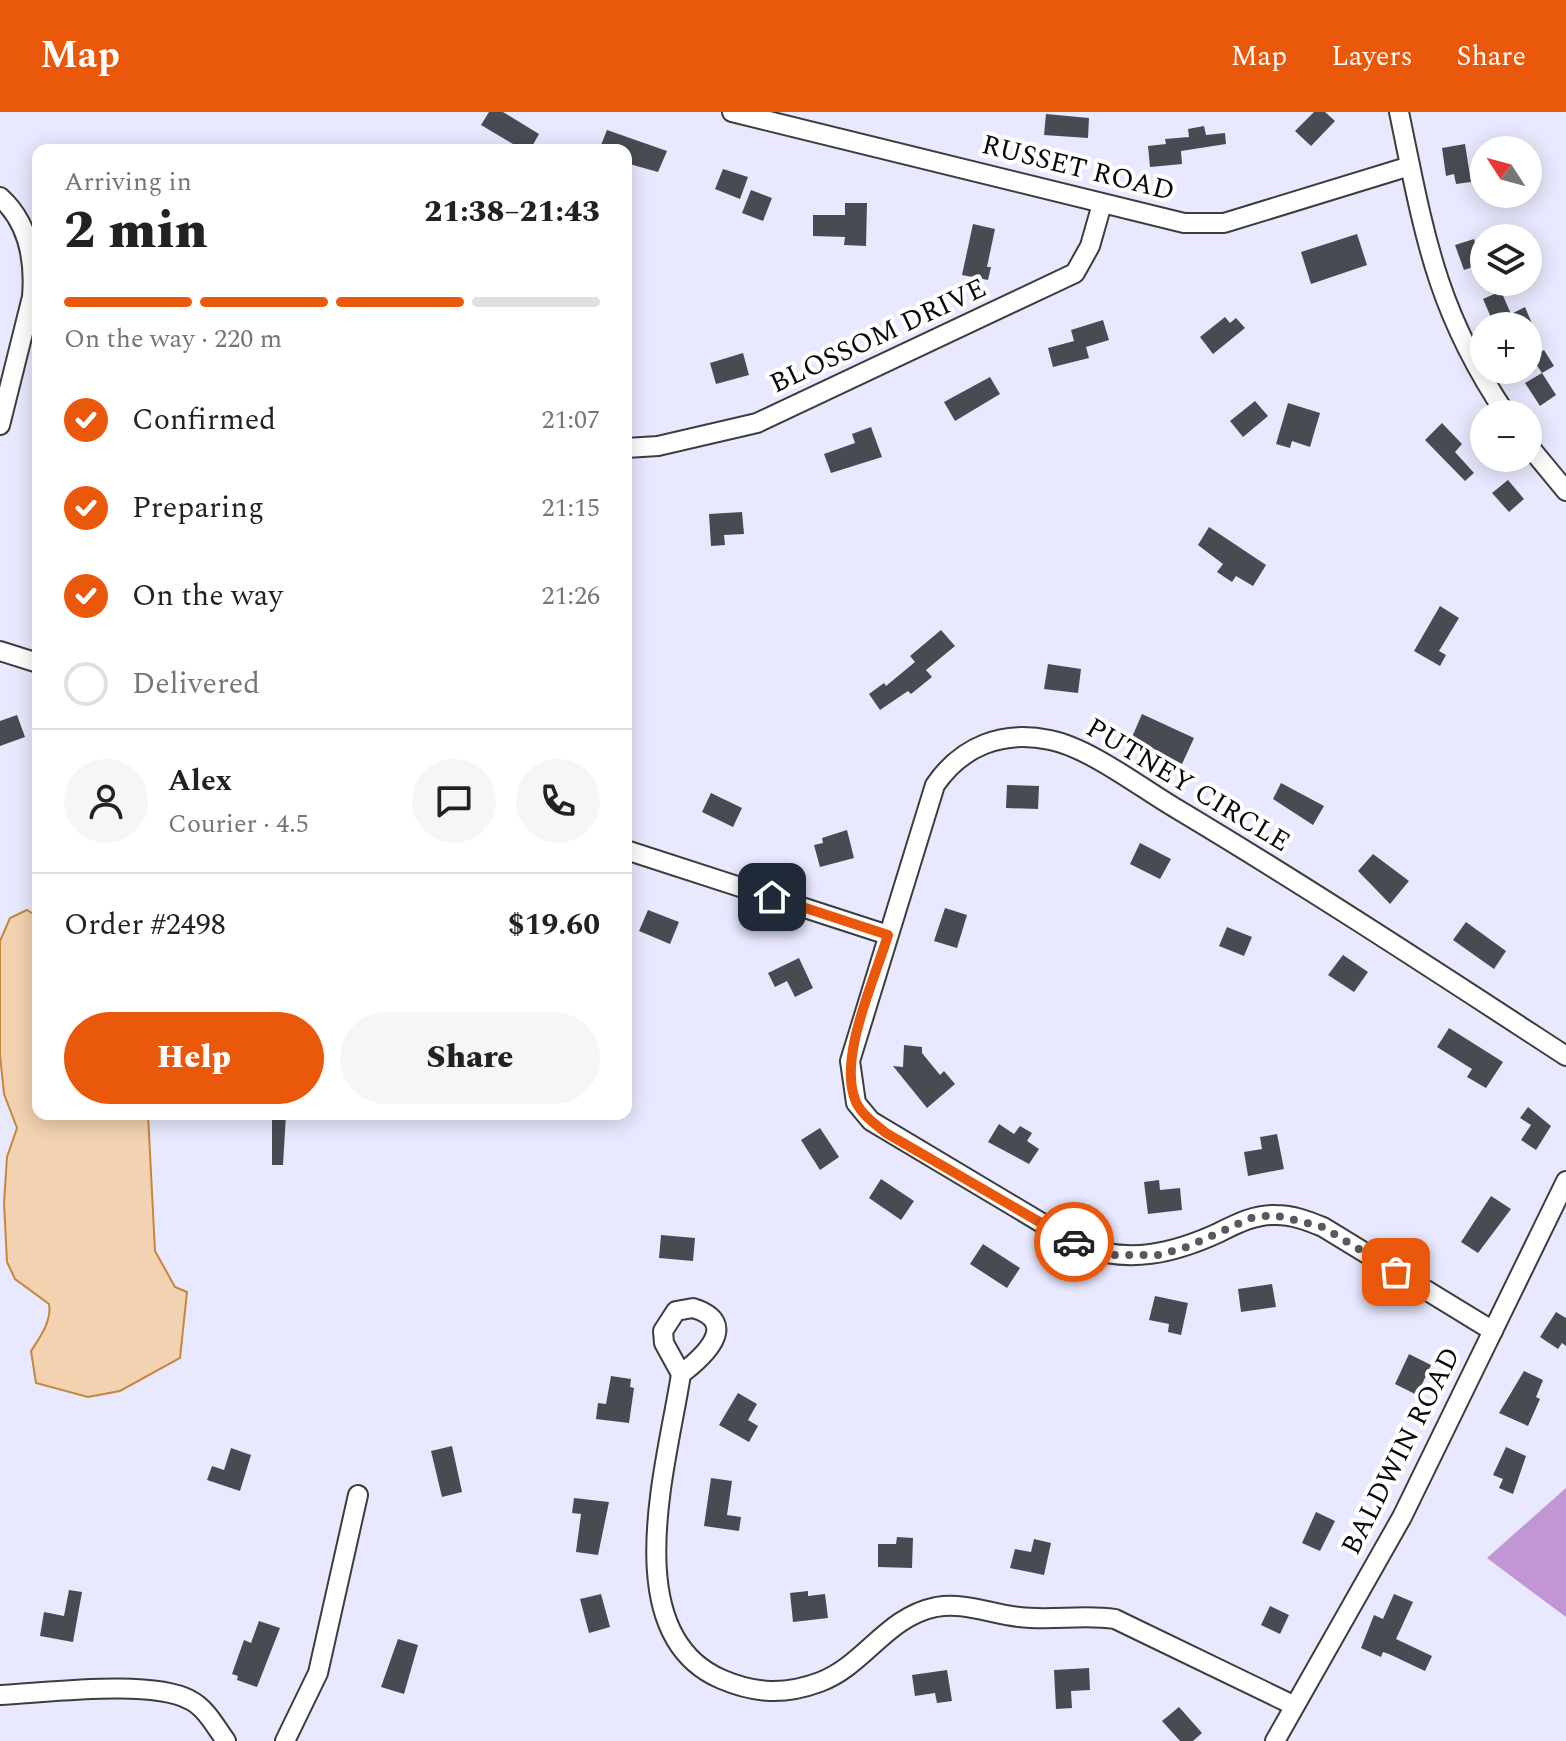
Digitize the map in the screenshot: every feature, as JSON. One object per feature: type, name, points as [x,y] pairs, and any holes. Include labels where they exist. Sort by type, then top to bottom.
[{"type":"street","name":"RUSSET ROAD","points":[[732,112],[1184,223],[1224,223],[1410,166]]},
{"type":"street","points":[[1399,112],[1424,237],[1444,304],[1475,369],[1496,400]]},
{"type":"street","points":[[0,197],[17,216],[25,233],[32,267]]},
{"type":"street","name":"BLOSSOM DRIVE","points":[[632,447],[690,439],[770,418],[1075,273],[1090,246],[1102,204]]},
{"type":"street","points":[[0,425],[32,309]]},
{"type":"street","points":[[1542,462],[1566,491]]},
{"type":"street","points":[[0,651],[32,661]]},
{"type":"street","name":"PUTNEY CIRCLE","points":[[1493,1331],[1323,1227],[1299,1218],[1274,1215],[1251,1218],[1187,1247],[1158,1255],[1108,1255],[1082,1247],[886,1133],[856,1103],[850,1061],[935,785],[946,769],[974,747],[994,739],[1052,740],[1070,745],[1277,870],[1566,1056]]},
{"type":"street","points":[[632,852],[888,935]]},
{"type":"street","name":"BALDWIN ROAD","points":[[1275,1741],[1402,1517],[1566,1181]]},
{"type":"street","points":[[681,1374],[657,1538],[655,1574],[662,1613],[682,1648],[711,1675],[748,1691],[786,1692],[824,1680],[907,1616],[935,1607],[964,1605],[1017,1617],[1085,1615],[1115,1619],[1293,1705]]},
{"type":"street","points":[[285,1741],[318,1673],[358,1495]]},
{"type":"street","points":[[0,1695],[134,1689],[171,1694],[189,1699],[207,1713],[226,1741]]},
{"type":"shaded area","points":[[27,910],[32,913],[32,1120],[148,1120],[155,1251],[175,1287],[187,1292],[180,1358],[120,1391],[88,1397],[36,1383],[31,1351],[47,1323],[49,1304],[15,1279],[7,1262],[4,1203],[7,1157],[17,1128],[4,1094],[0,1055],[0,941],[10,918]]},
{"type":"shaded area","points":[[1566,1488],[1566,1617],[1487,1558]]},
{"type":"building","points":[[489,112],[503,112],[539,134],[533,144],[513,144],[481,125]]},
{"type":"building","points":[[1314,112],[1325,112],[1335,121],[1311,146],[1295,131]]},
{"type":"building","points":[[1046,114],[1089,118],[1088,138],[1044,135]]},
{"type":"building","points":[[1204,126],[1206,135],[1225,133],[1226,144],[1181,151],[1182,164],[1150,167],[1148,146],[1166,144],[1165,139],[1189,137],[1188,129]]},
{"type":"building","points":[[607,130],[667,151],[658,172],[632,165],[632,144],[601,144]]},
{"type":"building","points":[[1465,144],[1470,182],[1456,184],[1454,174],[1446,176],[1442,148]]},
{"type":"building","points":[[723,169],[748,177],[740,199],[715,189]]},
{"type":"building","points":[[751,190],[772,198],[763,221],[742,213]]},
{"type":"building","points":[[845,203],[867,203],[866,246],[844,245],[845,237],[813,236],[813,215],[845,215]]},
{"type":"building","points":[[973,224],[995,229],[987,267],[991,267],[988,280],[962,275]]},
{"type":"building","points":[[1357,234],[1367,265],[1311,284],[1301,252]]},
{"type":"building","points":[[1470,240],[1470,268],[1464,270],[1455,245]]},
{"type":"building","points":[[1503,296],[1510,312],[1489,312],[1483,299]]},
{"type":"building","points":[[1225,317],[1230,323],[1236,318],[1245,328],[1213,354],[1200,337]]},
{"type":"building","points":[[1103,320],[1109,340],[1086,347],[1089,358],[1053,367],[1048,348],[1074,341],[1071,330]]},
{"type":"building","points":[[1544,350],[1554,366],[1542,373],[1542,351]]},
{"type":"building","points":[[743,353],[749,375],[716,384],[710,363]]},
{"type":"building","points":[[1542,373],[1556,395],[1542,405],[1542,400],[1536,400],[1526,384],[1542,384]]},
{"type":"building","points":[[990,377],[1000,394],[955,421],[944,402]]},
{"type":"building","points":[[1255,401],[1268,416],[1243,437],[1230,421]]},
{"type":"building","points":[[1288,403],[1320,413],[1310,447],[1292,441],[1290,448],[1276,444]]},
{"type":"building","points":[[1442,423],[1462,444],[1455,452],[1474,473],[1465,481],[1425,440]]},
{"type":"building","points":[[871,427],[882,457],[831,473],[824,454],[855,443],[852,434]]},
{"type":"building","points":[[1508,480],[1524,499],[1509,512],[1492,493]]},
{"type":"building","points":[[742,512],[744,534],[724,535],[725,545],[711,546],[709,514]]},
{"type":"building","points":[[1209,527],[1266,565],[1253,586],[1236,576],[1232,582],[1217,572],[1223,564],[1198,545]]},
{"type":"building","points":[[1440,606],[1459,618],[1439,651],[1446,655],[1440,666],[1414,651]]},
{"type":"building","points":[[941,630],[955,646],[926,670],[932,677],[911,694],[908,691],[880,710],[869,694],[884,683],[886,686],[915,662],[910,656]]},
{"type":"building","points":[[1048,664],[1081,669],[1078,693],[1044,689]]},
{"type":"building","points":[[1142,714],[1194,738],[1182,764],[1132,737]]},
{"type":"building","points":[[17,715],[25,737],[0,746],[0,721]]},
{"type":"building","points":[[1281,783],[1324,806],[1313,825],[1273,799]]},
{"type":"building","points":[[1007,785],[1039,786],[1038,809],[1006,808]]},
{"type":"building","points":[[711,793],[742,808],[733,827],[702,812]]},
{"type":"building","points":[[847,830],[854,858],[820,867],[814,845],[823,843],[822,838]]},
{"type":"building","points":[[1140,843],[1171,859],[1160,879],[1130,864]]},
{"type":"building","points":[[1373,854],[1409,881],[1390,904],[1358,871]]},
{"type":"building","points":[[945,908],[967,915],[957,948],[934,941]]},
{"type":"building","points":[[648,910],[679,922],[670,944],[639,931]]},
{"type":"building","points":[[1466,922],[1506,951],[1494,969],[1453,940]]},
{"type":"building","points":[[1227,927],[1252,937],[1244,956],[1219,946]]},
{"type":"building","points":[[1343,955],[1368,972],[1354,992],[1328,975]]},
{"type":"building","points":[[799,958],[813,988],[795,997],[787,981],[775,987],[768,973]]},
{"type":"building","points":[[1449,1028],[1503,1062],[1486,1088],[1467,1077],[1472,1069],[1437,1047]]},
{"type":"building","points":[[904,1045],[922,1047],[922,1053],[940,1075],[944,1071],[955,1084],[927,1108],[893,1066],[903,1067]]},
{"type":"building","points":[[1528,1107],[1551,1126],[1536,1150],[1521,1140],[1531,1125],[1520,1118]]},
{"type":"building","points":[[272,1120],[286,1120],[283,1165],[272,1165]]},
{"type":"building","points":[[999,1124],[1014,1134],[1020,1126],[1032,1133],[1027,1141],[1039,1149],[1029,1164],[988,1142]]},
{"type":"building","points":[[820,1128],[839,1157],[820,1170],[801,1140]]},
{"type":"building","points":[[1277,1134],[1284,1169],[1248,1176],[1244,1152],[1262,1149],[1260,1137]]},
{"type":"building","points":[[881,1179],[914,1201],[901,1220],[869,1198]]},
{"type":"building","points":[[1159,1180],[1160,1190],[1180,1188],[1182,1210],[1148,1214],[1144,1182]]},
{"type":"building","points":[[1491,1196],[1511,1209],[1478,1253],[1461,1242]]},
{"type":"building","points":[[661,1235],[695,1238],[693,1261],[659,1258]]},
{"type":"building","points":[[983,1244],[1020,1268],[1007,1288],[970,1264]]},
{"type":"building","points":[[1272,1284],[1276,1307],[1241,1312],[1238,1289]]},
{"type":"building","points":[[1155,1296],[1188,1303],[1181,1335],[1168,1332],[1169,1324],[1149,1320]]},
{"type":"building","points":[[1556,1312],[1566,1318],[1566,1346],[1562,1343],[1558,1349],[1540,1337]]},
{"type":"building","points":[[1409,1354],[1431,1365],[1417,1395],[1395,1384]]},
{"type":"building","points":[[1524,1371],[1543,1380],[1536,1397],[1540,1399],[1528,1426],[1499,1413]]},
{"type":"building","points":[[611,1376],[631,1379],[630,1387],[634,1388],[629,1423],[596,1419],[598,1403],[606,1404]]},
{"type":"building","points":[[738,1393],[757,1404],[748,1420],[758,1426],[749,1442],[719,1425]]},
{"type":"building","points":[[452,1446],[462,1492],[442,1497],[431,1451]]},
{"type":"building","points":[[1506,1447],[1526,1456],[1513,1494],[1499,1488],[1503,1479],[1493,1475]]},
{"type":"building","points":[[231,1448],[251,1455],[240,1491],[207,1480],[212,1466],[224,1470]]},
{"type":"building","points":[[711,1478],[732,1481],[727,1515],[741,1517],[739,1531],[704,1526]]},
{"type":"building","points":[[574,1498],[609,1502],[598,1555],[576,1552],[581,1514],[572,1513]]},
{"type":"building","points":[[1316,1512],[1335,1521],[1320,1551],[1302,1543]]},
{"type":"building","points":[[897,1537],[913,1538],[912,1568],[878,1567],[878,1544],[896,1544]]},
{"type":"building","points":[[1034,1539],[1051,1543],[1044,1575],[1010,1568],[1015,1549],[1031,1552]]},
{"type":"building","points":[[69,1590],[82,1592],[73,1642],[40,1636],[44,1612],[64,1616]]},
{"type":"building","points":[[808,1591],[808,1596],[825,1594],[828,1618],[793,1622],[790,1593]]},
{"type":"building","points":[[601,1594],[610,1627],[589,1633],[580,1599]]},
{"type":"building","points":[[1394,1594],[1413,1602],[1396,1639],[1432,1656],[1425,1671],[1389,1654],[1383,1652],[1381,1657],[1361,1648],[1374,1615],[1383,1619]]},
{"type":"building","points":[[1270,1606],[1289,1615],[1280,1634],[1261,1625]]},
{"type":"building","points":[[259,1621],[280,1628],[257,1687],[237,1680],[238,1676],[232,1674],[244,1640],[251,1643]]},
{"type":"building","points":[[398,1639],[418,1645],[404,1694],[381,1687]]},
{"type":"building","points":[[1089,1668],[1090,1690],[1071,1691],[1072,1708],[1056,1709],[1054,1670]]},
{"type":"building","points":[[947,1670],[952,1701],[937,1703],[935,1693],[915,1696],[912,1675]]},
{"type":"building","points":[[1179,1707],[1202,1733],[1193,1741],[1180,1741],[1162,1721]]},
{"type":"way so far","points":[[1074,1242],[1108,1255],[1158,1255],[1187,1247],[1251,1218],[1274,1215],[1299,1218],[1323,1227],[1396,1272]]},
{"type":"route","points":[[772,897],[888,935],[850,1061],[852,1090],[862,1111],[886,1133],[1074,1242]]}]
